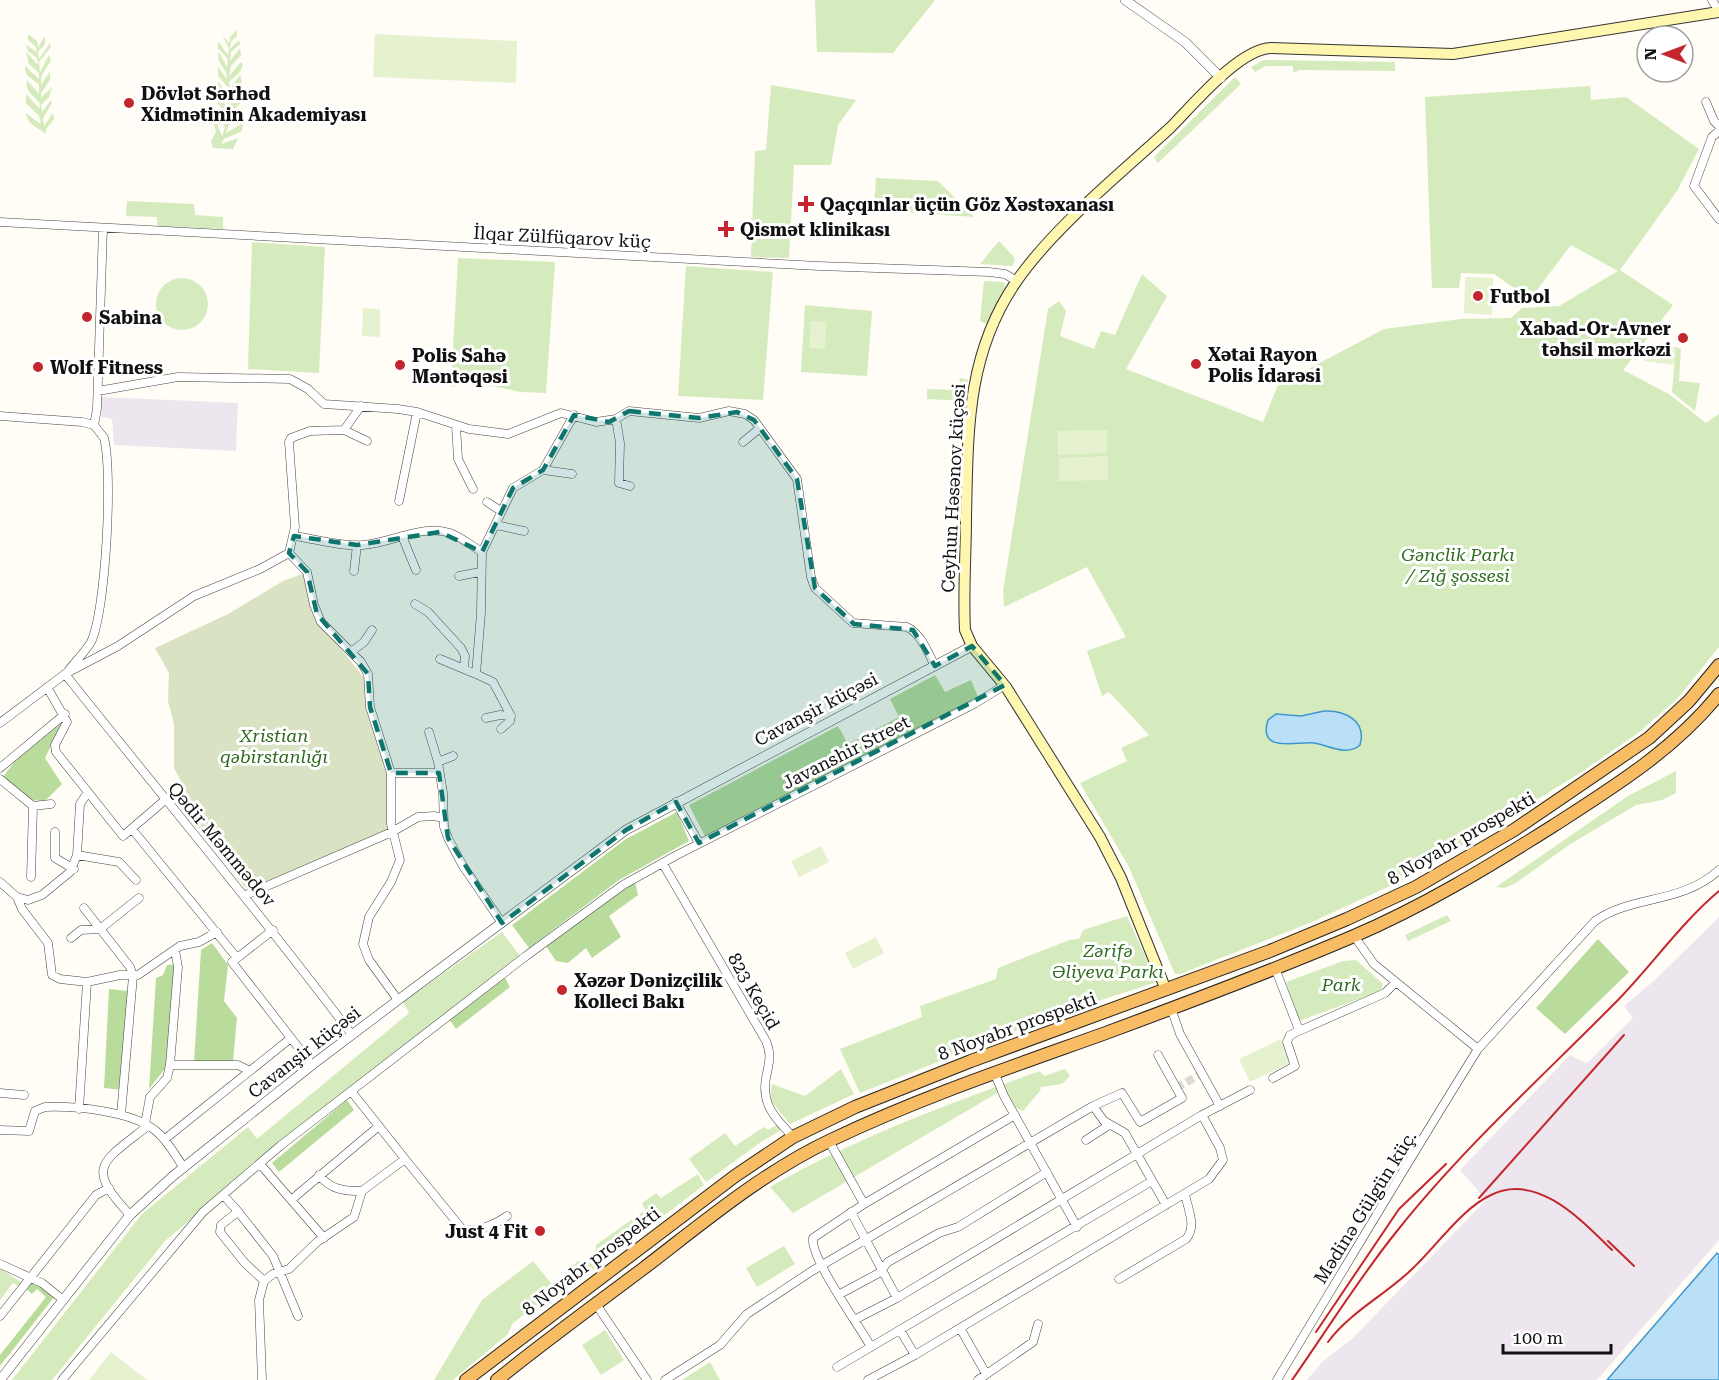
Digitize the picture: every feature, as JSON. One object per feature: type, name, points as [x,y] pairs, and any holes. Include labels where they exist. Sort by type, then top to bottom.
[{"type":"highway","name":"8 Noyabr prospekti","points":[[466,1380],[718,1189],[792,1137],[855,1107],[1347,920],[1469,858],[1568,795],[1648,738],[1689,701],[1719,665]]},
{"type":"highway","name":"8 Noyabr prospekti","points":[[497,1380],[754,1186],[829,1141],[994,1072],[1171,1008],[1354,936],[1463,882],[1576,811],[1674,742],[1719,694]]},
{"type":"highway","points":[[1166,990],[1171,1008]]},
{"type":"main road","name":"Ceyhun Həsənov küçəsi","points":[[1166,990],[1120,878],[1100,837],[1005,685],[972,646],[965,630],[970,404],[986,337],[1017,281],[1035,257],[1068,224],[1221,78],[1244,58],[1261,49],[1454,54],[1719,11]]},
{"type":"street","points":[[1125,0],[1185,42],[1221,78]]},
{"type":"street","points":[[1712,0],[1719,11]]},
{"type":"street","points":[[1706,102],[1714,121],[1719,126]]},
{"type":"street","points":[[1719,131],[1712,137],[1694,186],[1719,219]]},
{"type":"street","name":"İlqar Zülfüqarov küç","points":[[0,222],[809,266],[989,272],[1005,274],[1017,281]]},
{"type":"street","points":[[94,425],[98,391],[103,228]]},
{"type":"street","points":[[98,391],[178,377],[263,378],[299,382],[324,404],[417,412],[456,426],[508,434],[545,417],[561,413],[596,422],[616,419],[629,411],[699,418],[729,411],[745,414],[760,428],[797,479],[811,577],[815,588],[853,623],[907,627],[913,630],[919,635],[935,666]]},
{"type":"street","points":[[344,430],[361,406]]},
{"type":"street","points":[[399,501],[417,412]]},
{"type":"street","points":[[476,674],[481,613],[482,552],[513,488],[543,470],[574,415]]},
{"type":"street","points":[[0,416],[62,419],[94,425],[104,438],[106,449],[106,550],[102,598],[90,642],[65,674]]},
{"type":"street","points":[[616,419],[620,443],[618,476],[620,483],[630,486]]},
{"type":"street","points":[[456,426],[458,459],[473,489]]},
{"type":"street","points":[[743,442],[760,428]]},
{"type":"street","points":[[0,723],[65,674],[118,646],[194,596],[260,569],[289,553],[294,536],[289,449],[291,438],[310,431],[344,430],[367,441]]},
{"type":"street","points":[[543,470],[572,474]]},
{"type":"street","points":[[487,502],[501,511]]},
{"type":"street","points":[[496,525],[524,531]]},
{"type":"street","points":[[294,536],[357,545],[383,542],[419,532],[447,532],[482,552]]},
{"type":"street","points":[[402,536],[416,570]]},
{"type":"street","points":[[354,571],[357,545]]},
{"type":"street","points":[[289,553],[307,573],[314,605],[321,622],[351,652],[368,674],[370,707],[391,773],[393,832],[400,860],[391,882],[369,917],[363,944],[369,960],[398,1000]]},
{"type":"street","points":[[459,576],[480,572]]},
{"type":"street","points":[[415,604],[428,612],[461,648],[465,657],[464,669]]},
{"type":"street","points":[[351,652],[364,642],[372,630]]},
{"type":"street","name":"Cavanşir küçəsi","points":[[0,1380],[130,1215],[184,1168],[312,1065],[398,1000],[626,830],[972,646]]},
{"type":"street","points":[[440,659],[493,682],[511,716],[510,721],[501,729]]},
{"type":"street","name":"Qədir Məmmədov","points":[[65,674],[165,800],[246,895],[352,1035]]},
{"type":"street","name":"Javanshir Street","points":[[699,843],[974,704],[1005,685]]},
{"type":"street","points":[[47,687],[65,714],[66,725],[55,748],[123,836],[165,800]]},
{"type":"street","points":[[0,768],[65,714]]},
{"type":"street","points":[[486,718],[511,716]]},
{"type":"street","points":[[429,732],[438,762],[443,793],[443,818],[448,838],[463,866],[502,923]]},
{"type":"street","points":[[438,762],[453,756]]},
{"type":"street","points":[[391,773],[439,772]]},
{"type":"street","points":[[0,779],[33,806],[51,804]]},
{"type":"street","points":[[17,897],[28,900],[42,895],[74,868],[80,804],[88,792]]},
{"type":"street","points":[[62,1380],[202,1212],[269,1155],[623,885],[699,843],[676,802]]},
{"type":"street","points":[[31,877],[33,806]]},
{"type":"street","points":[[246,895],[393,832],[424,815],[443,818]]},
{"type":"street","points":[[132,829],[237,958]]},
{"type":"street","points":[[55,832],[55,858],[74,868]]},
{"type":"street","points":[[77,855],[119,862],[136,880]]},
{"type":"street","name":"823 Keçid","points":[[663,864],[766,1041],[772,1058],[766,1078],[766,1099],[773,1115],[792,1137]]},
{"type":"street","name":"Mədinə Gülgün küç.","points":[[1277,1380],[1347,1259],[1416,1153],[1478,1049],[1595,921],[1623,908],[1681,894],[1694,888],[1719,870]]},
{"type":"street","points":[[0,882],[17,897],[22,909],[45,937],[52,975],[60,979],[87,982],[120,975],[133,976],[144,972],[183,945],[199,942],[217,932]]},
{"type":"street","points":[[71,938],[81,930],[100,929],[140,898]]},
{"type":"street","points":[[84,908],[130,967],[133,976],[122,1115]]},
{"type":"street","points":[[273,930],[232,962],[312,1065]]},
{"type":"street","points":[[1354,936],[1366,955],[1478,1049]]},
{"type":"street","points":[[130,1215],[109,1188],[102,1174],[102,1165],[108,1157],[144,1129],[147,1124],[150,1097],[167,1078],[178,967],[175,950]]},
{"type":"street","points":[[1275,968],[1299,1030]]},
{"type":"street","points":[[79,1109],[87,982]]},
{"type":"street","points":[[1274,1078],[1295,1066],[1287,1039],[1299,1030],[1385,993],[1396,982]]},
{"type":"street","points":[[1171,1008],[1180,1034],[1220,1106]]},
{"type":"street","points":[[165,1139],[291,1038]]},
{"type":"street","points":[[664,1380],[720,1345],[747,1314],[822,1266],[1093,1106],[1122,1094],[1140,1122],[1182,1098],[1158,1055]]},
{"type":"street","points":[[170,1065],[238,1065],[250,1071]]},
{"type":"street","points":[[994,1072],[1077,1227]]},
{"type":"street","points":[[856,1319],[897,1298],[1202,1115],[1250,1090]]},
{"type":"street","points":[[351,1091],[462,1229],[470,1230],[495,1224],[507,1216]]},
{"type":"street","points":[[0,1094],[24,1095]]},
{"type":"street","points":[[1093,1106],[1109,1125],[1121,1128],[1166,1205]]},
{"type":"street","points":[[0,1130],[29,1131],[35,1111],[39,1108],[79,1109],[122,1115],[147,1124],[165,1139],[184,1168]]},
{"type":"street","points":[[871,1347],[822,1266],[813,1248],[813,1238],[864,1204],[1015,1115]]},
{"type":"street","points":[[868,1380],[915,1355],[1209,1179],[1222,1164],[1220,1149],[1202,1115]]},
{"type":"street","points":[[1086,1140],[1109,1125]]},
{"type":"street","points":[[291,1200],[379,1126]]},
{"type":"street","points":[[829,1141],[864,1204]]},
{"type":"street","points":[[262,1380],[259,1300],[264,1281],[273,1274],[294,1265],[324,1238],[354,1217],[362,1191],[405,1159]]},
{"type":"street","points":[[260,1164],[324,1238]]},
{"type":"street","points":[[840,1294],[882,1269],[888,1262],[939,1233],[958,1227],[1047,1172]]},
{"type":"street","points":[[319,1175],[333,1188],[362,1191]]},
{"type":"street","points":[[837,1367],[1152,1181]]},
{"type":"street","points":[[0,1316],[96,1195],[109,1188]]},
{"type":"street","points":[[1119,1280],[1186,1239],[1191,1232],[1192,1223],[1185,1194]]},
{"type":"street","points":[[223,1195],[273,1256],[298,1316]]},
{"type":"street","points":[[236,1209],[235,1214],[221,1225],[220,1232],[244,1262],[264,1281]]},
{"type":"street","points":[[851,1212],[897,1298]]},
{"type":"street","points":[[0,1264],[49,1288],[62,1299]]},
{"type":"street","points":[[596,1304],[647,1380]]},
{"type":"street","points":[[978,1380],[985,1372],[1033,1342],[1038,1324]]},
{"type":"street","points":[[960,1328],[985,1372]]},
{"type":"street","points":[[900,1330],[915,1355]]},
{"type":"highlighted area","points":[[629,411],[699,418],[737,412],[754,420],[797,479],[815,588],[854,624],[913,630],[935,666],[972,646],[1005,685],[699,843],[676,802],[626,830],[502,923],[448,838],[439,773],[391,773],[370,707],[368,674],[317,614],[307,572],[289,553],[294,536],[357,545],[440,532],[482,552],[513,488],[543,470],[574,415],[609,422]]},
{"type":"shaded area","points":[[102,397],[238,403],[236,451],[114,445],[112,419],[101,417]]},
{"type":"shaded area","points":[[1719,917],[1719,1240],[1597,1380],[1307,1380],[1323,1361],[1353,1338],[1486,1200],[1460,1170],[1570,1055],[1587,1063],[1633,1018],[1624,1006],[1656,979]]},
{"type":"green space","points":[[815,0],[935,0],[893,53],[817,52]]},
{"type":"green space","points":[[237,30],[237,36],[231,42],[230,49],[239,40],[240,44],[231,52],[230,61],[240,48],[241,55],[231,66],[229,76],[241,62],[243,65],[240,72],[229,82],[230,89],[240,75],[242,82],[232,94],[229,106],[242,91],[243,95],[228,120],[242,107],[242,114],[228,126],[226,133],[243,123],[242,131],[224,139],[221,144],[238,138],[233,149],[213,148],[211,141],[216,132],[214,123],[216,121],[222,136],[225,127],[216,113],[217,110],[226,123],[227,114],[218,104],[219,96],[227,108],[228,101],[218,86],[218,82],[228,93],[228,87],[218,76],[218,67],[227,79],[219,60],[219,52],[227,67],[228,59],[218,48],[218,41],[228,55],[229,48],[222,35],[229,43],[230,37]]},
{"type":"green space","points":[[28,34],[37,41],[38,47],[45,36],[45,44],[38,52],[39,59],[50,43],[51,47],[39,62],[40,72],[49,55],[51,60],[41,77],[41,85],[50,71],[50,80],[41,93],[41,98],[52,87],[49,97],[41,105],[42,112],[51,100],[52,103],[43,118],[44,126],[53,113],[54,119],[46,129],[46,134],[30,123],[25,113],[41,124],[39,116],[26,103],[26,94],[40,109],[39,102],[27,87],[27,80],[39,94],[39,85],[27,75],[25,70],[25,66],[39,79],[39,73],[29,64],[26,52],[38,65],[37,58],[28,51],[26,45],[37,52],[36,47],[28,40]]},
{"type":"green space","points":[[375,34],[517,41],[516,83],[373,77]]},
{"type":"green space","points":[[1264,60],[1395,62],[1395,71],[1300,70],[1293,73],[1293,66],[1266,66],[1255,72],[1251,67]]},
{"type":"green space","points":[[1235,77],[1241,84],[1158,163],[1154,157]]},
{"type":"green space","points":[[771,85],[856,100],[838,125],[831,165],[794,165],[789,258],[751,257],[755,151],[766,150]]},
{"type":"green space","name":"Gənclik Parkı / Zığ şossesi","points":[[1590,86],[1591,100],[1626,97],[1699,149],[1677,191],[1620,270],[1673,305],[1623,370],[1669,394],[1706,423],[1719,414],[1719,647],[1677,699],[1638,733],[1580,773],[1416,874],[1312,922],[1175,974],[1129,867],[1080,783],[1127,761],[1121,748],[1149,735],[1109,692],[1102,696],[1087,651],[1126,637],[1087,567],[1004,607],[1003,591],[1048,309],[1059,301],[1066,311],[1060,336],[1094,349],[1101,331],[1115,335],[1142,274],[1167,296],[1126,369],[1263,422],[1278,385],[1384,329],[1461,319],[1511,318],[1522,308],[1559,306],[1618,271],[1571,245],[1530,299],[1494,274],[1461,273],[1459,288],[1432,288],[1425,97]]},
{"type":"green space","points":[[876,178],[938,181],[974,217],[874,210]]},
{"type":"green space","points":[[127,201],[194,204],[195,215],[223,217],[223,229],[157,226],[157,217],[126,216]]},
{"type":"green space","points":[[999,241],[1015,258],[1013,266],[980,264]]},
{"type":"green space","points":[[252,242],[325,247],[319,373],[248,369]]},
{"type":"green space","points":[[458,258],[555,262],[546,393],[520,392],[476,382],[451,387]]},
{"type":"green space","points":[[686,266],[773,272],[763,400],[678,396]]},
{"type":"green space","name":"Futbol","points":[[1465,277],[1493,278],[1492,315],[1464,313]]},
{"type":"green space","points":[[182,278],[192,280],[200,286],[206,294],[208,304],[206,314],[200,322],[192,328],[182,330],[172,328],[164,322],[158,314],[156,304],[158,294],[164,286],[172,280]]},
{"type":"green space","points":[[984,281],[1004,282],[1005,286],[987,324],[980,321]]},
{"type":"green space","points":[[805,305],[872,311],[867,376],[801,372]]},
{"type":"green space","points":[[363,308],[380,309],[380,337],[362,336]]},
{"type":"green space","points":[[811,321],[826,322],[825,349],[809,348]]},
{"type":"green space","points":[[1646,344],[1676,347],[1675,365],[1644,361]]},
{"type":"green space","points":[[1676,347],[1681,349],[1679,381],[1700,383],[1695,411],[1672,392]]},
{"type":"green space","points":[[960,378],[968,380],[964,401],[927,399],[927,389],[958,390]]},
{"type":"green space","points":[[1107,430],[1107,453],[1058,455],[1058,431]]},
{"type":"green space","points":[[1108,456],[1108,480],[1059,481],[1059,458]]},
{"type":"green space","name":"Xristian qəbirstanlığı","points":[[305,573],[311,611],[365,679],[367,705],[387,772],[387,830],[247,890],[186,813],[191,801],[174,768],[174,724],[168,701],[169,673],[155,648],[228,614],[283,581]]},
{"type":"green space","points":[[935,675],[945,692],[971,680],[978,697],[706,838],[689,805],[838,726],[848,744],[899,717],[890,699]]},
{"type":"green space","points":[[63,722],[45,758],[62,784],[45,801],[29,800],[3,777],[15,761]]},
{"type":"green space","points":[[1676,771],[1676,793],[1662,800],[1636,805],[1569,845],[1516,883],[1505,888],[1496,887],[1628,796]]},
{"type":"green space","points":[[677,812],[689,841],[619,880],[529,948],[512,925],[626,839]]},
{"type":"green space","points":[[821,846],[829,862],[799,877],[791,861]]},
{"type":"green space","points":[[635,882],[638,895],[609,916],[621,937],[592,958],[586,948],[568,963],[556,961],[546,946]]},
{"type":"green space","points":[[1447,915],[1451,921],[1408,941],[1405,935]]},
{"type":"green space","name":"Zərifə Əliyeva Parkı","points":[[1127,916],[1157,982],[1055,1015],[860,1093],[840,1049],[922,1017],[920,1006],[996,979],[998,968],[1069,940],[1079,939],[1083,930]]},
{"type":"green space","points":[[502,932],[520,956],[351,1086],[166,1240],[52,1380],[12,1380],[142,1214],[248,1127],[257,1139],[409,1013],[403,1002]]},
{"type":"green space","points":[[876,937],[884,953],[853,969],[845,953]]},
{"type":"green space","points":[[1598,939],[1629,972],[1565,1034],[1536,1008]]},
{"type":"green space","points":[[212,943],[228,965],[224,1001],[237,1018],[233,1061],[194,1062],[201,950]]},
{"type":"green space","name":"Park","points":[[1356,960],[1383,984],[1381,991],[1299,1021],[1286,982],[1343,961]]},
{"type":"green space","points":[[177,964],[167,1066],[149,1089],[156,978],[163,975],[167,965]]},
{"type":"green space","points":[[504,976],[510,987],[456,1029],[449,1019]]},
{"type":"green space","points":[[109,989],[128,991],[123,1090],[104,1088]]},
{"type":"green space","points":[[1281,1039],[1292,1062],[1250,1082],[1239,1059]]},
{"type":"green space","points":[[841,1069],[854,1094],[790,1124],[770,1100],[772,1084],[805,1096]]},
{"type":"green space","points":[[1065,1069],[1070,1076],[1062,1084],[1041,1087],[1023,1111],[1014,1107],[1004,1089],[793,1213],[770,1187],[869,1137],[937,1109],[1040,1071],[1044,1076]]},
{"type":"green space","points":[[347,1100],[354,1110],[279,1172],[272,1163]]},
{"type":"green space","points":[[777,1125],[781,1130],[706,1182],[689,1159],[725,1133],[735,1146],[764,1127],[768,1130]]},
{"type":"green space","points":[[698,1174],[704,1185],[577,1282],[572,1283],[564,1274],[578,1261],[594,1263],[596,1245],[645,1210],[642,1203],[656,1193],[661,1198]]},
{"type":"green space","points":[[784,1246],[795,1264],[757,1287],[746,1268]]},
{"type":"green space","points":[[533,1261],[559,1293],[544,1306],[539,1303],[512,1324],[508,1334],[453,1380],[434,1380],[482,1300]]},
{"type":"green space","points":[[0,1269],[21,1282],[18,1286],[13,1283],[0,1300]]},
{"type":"green space","points":[[36,1282],[55,1296],[0,1366],[0,1355],[46,1297],[37,1289],[32,1294],[25,1288],[30,1283]]},
{"type":"green space","points":[[605,1330],[624,1360],[601,1375],[582,1345]]},
{"type":"green space","points":[[111,1352],[147,1380],[89,1380]]},
{"type":"green space","points":[[710,1362],[720,1380],[682,1380]]},
{"type":"water","points":[[1324,711],[1346,715],[1357,723],[1360,729],[1360,745],[1343,750],[1314,743],[1280,744],[1268,738],[1266,731],[1268,720],[1276,714],[1301,716]]},
{"type":"water","points":[[1717,1253],[1719,1255],[1719,1380],[1607,1380]]},
{"type":"tunnel","points":[[1176,1088],[1201,1074]]},
{"type":"railway","points":[[1292,1380],[1369,1267],[1422,1200],[1504,1113],[1617,1001],[1679,930],[1719,891]]},
{"type":"railway","points":[[1479,1198],[1624,1035]]},
{"type":"railway","points":[[1316,1332],[1399,1209],[1446,1164]]},
{"type":"railway","points":[[1328,1342],[1346,1322],[1411,1270],[1470,1209],[1491,1195],[1508,1190],[1526,1190],[1542,1195],[1573,1214],[1612,1250]]},
{"type":"railway","points":[[1608,1241],[1634,1266]]},
{"type":"place","name":"Dövlət Sərhəd Xidmətinin Akademiyası","points":[[129,103]]},
{"type":"place","name":"Qaçqınlar üçün Göz Xəstəxanası","points":[[806,204]]},
{"type":"place","name":"Qismət klinikası","points":[[726,229]]},
{"type":"place","name":"Futbol","points":[[1478,296]]},
{"type":"place","name":"Sabina","points":[[87,317]]},
{"type":"place","name":"Xabad-Or-Avner təhsil mərkəzi","points":[[1683,338]]},
{"type":"place","name":"Xətai Rayon Polis İdarəsi","points":[[1196,364]]},
{"type":"place","name":"Polis Sahə Məntəqəsi","points":[[400,365]]},
{"type":"place","name":"Wolf Fitness","points":[[38,367]]},
{"type":"place","name":"Xəzər Dənizçilik Kolleci Bakı","points":[[562,990]]},
{"type":"place","name":"Just 4 Fit","points":[[540,1231]]}]
